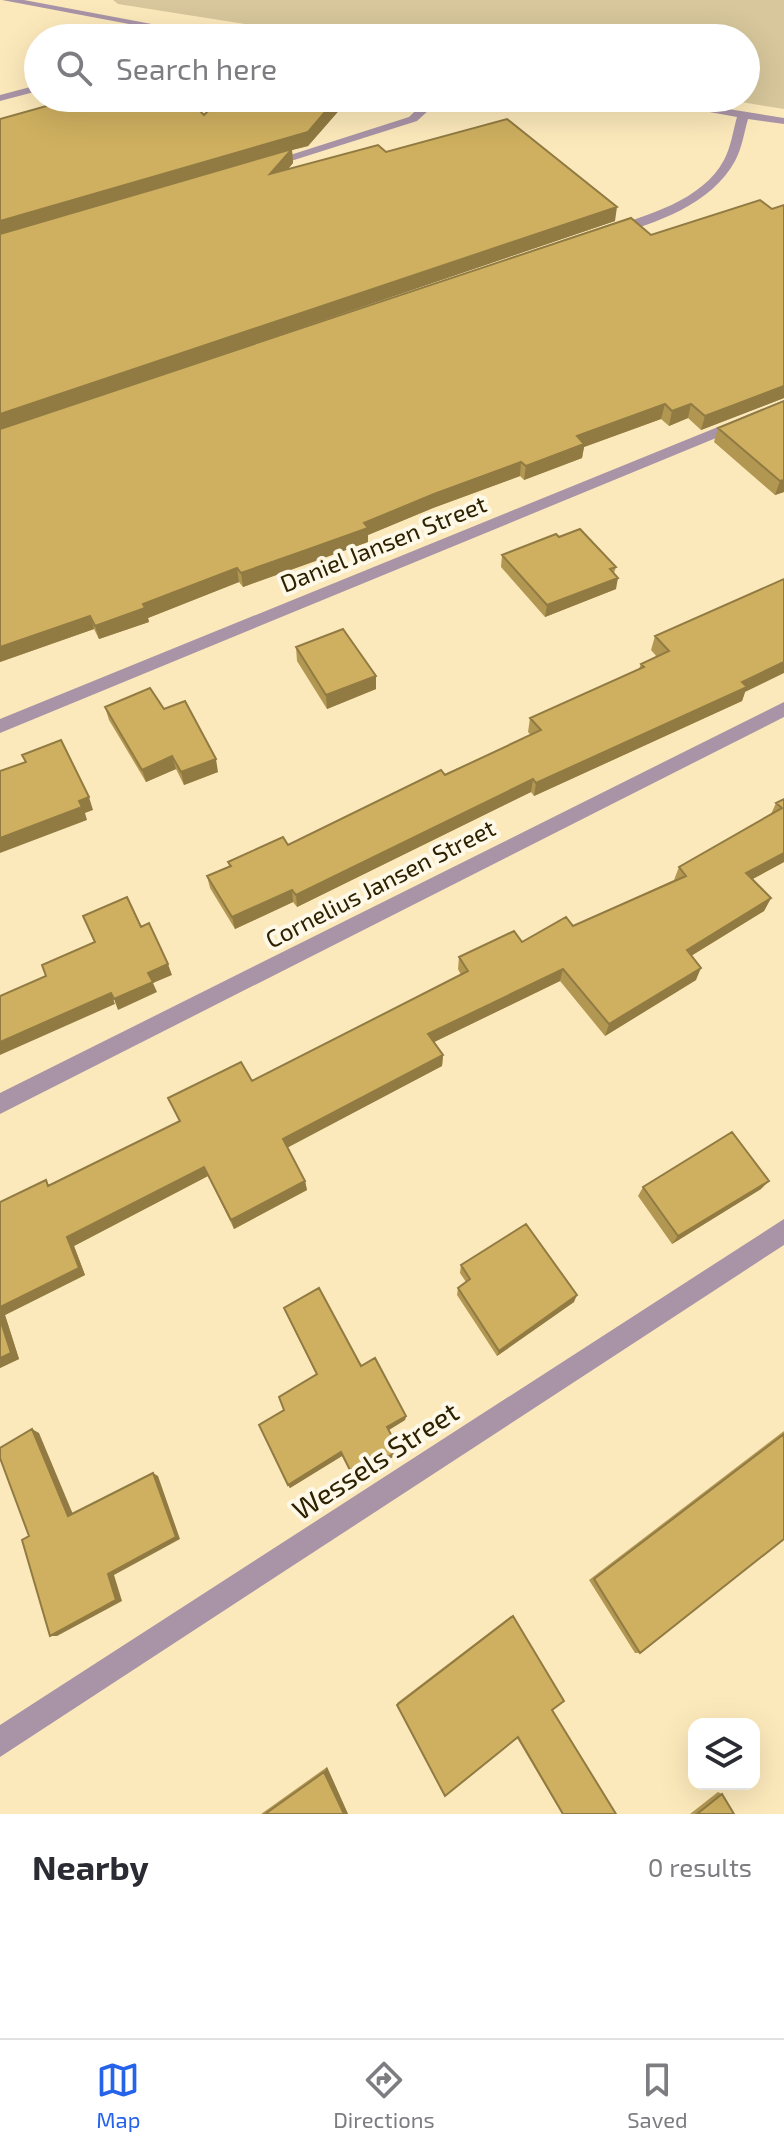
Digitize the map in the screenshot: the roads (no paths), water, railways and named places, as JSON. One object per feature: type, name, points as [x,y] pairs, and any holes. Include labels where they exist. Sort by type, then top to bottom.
[{"type":"street","points":[[7,0],[142,24]]},
{"type":"street","points":[[0,98],[24,92]]},
{"type":"street","points":[[251,169],[393,127],[413,119],[421,112]]},
{"type":"street","points":[[724,112],[784,121]]},
{"type":"street","points":[[601,235],[668,211],[712,182],[728,162],[743,115]]},
{"type":"street","name":"Daniel Jansen Street","points":[[0,726],[784,405]]},
{"type":"street","name":"Cornelius Jansen Street","points":[[0,1104],[784,709]]},
{"type":"street","name":"Wessels Street","points":[[0,1742],[784,1231]]}]
